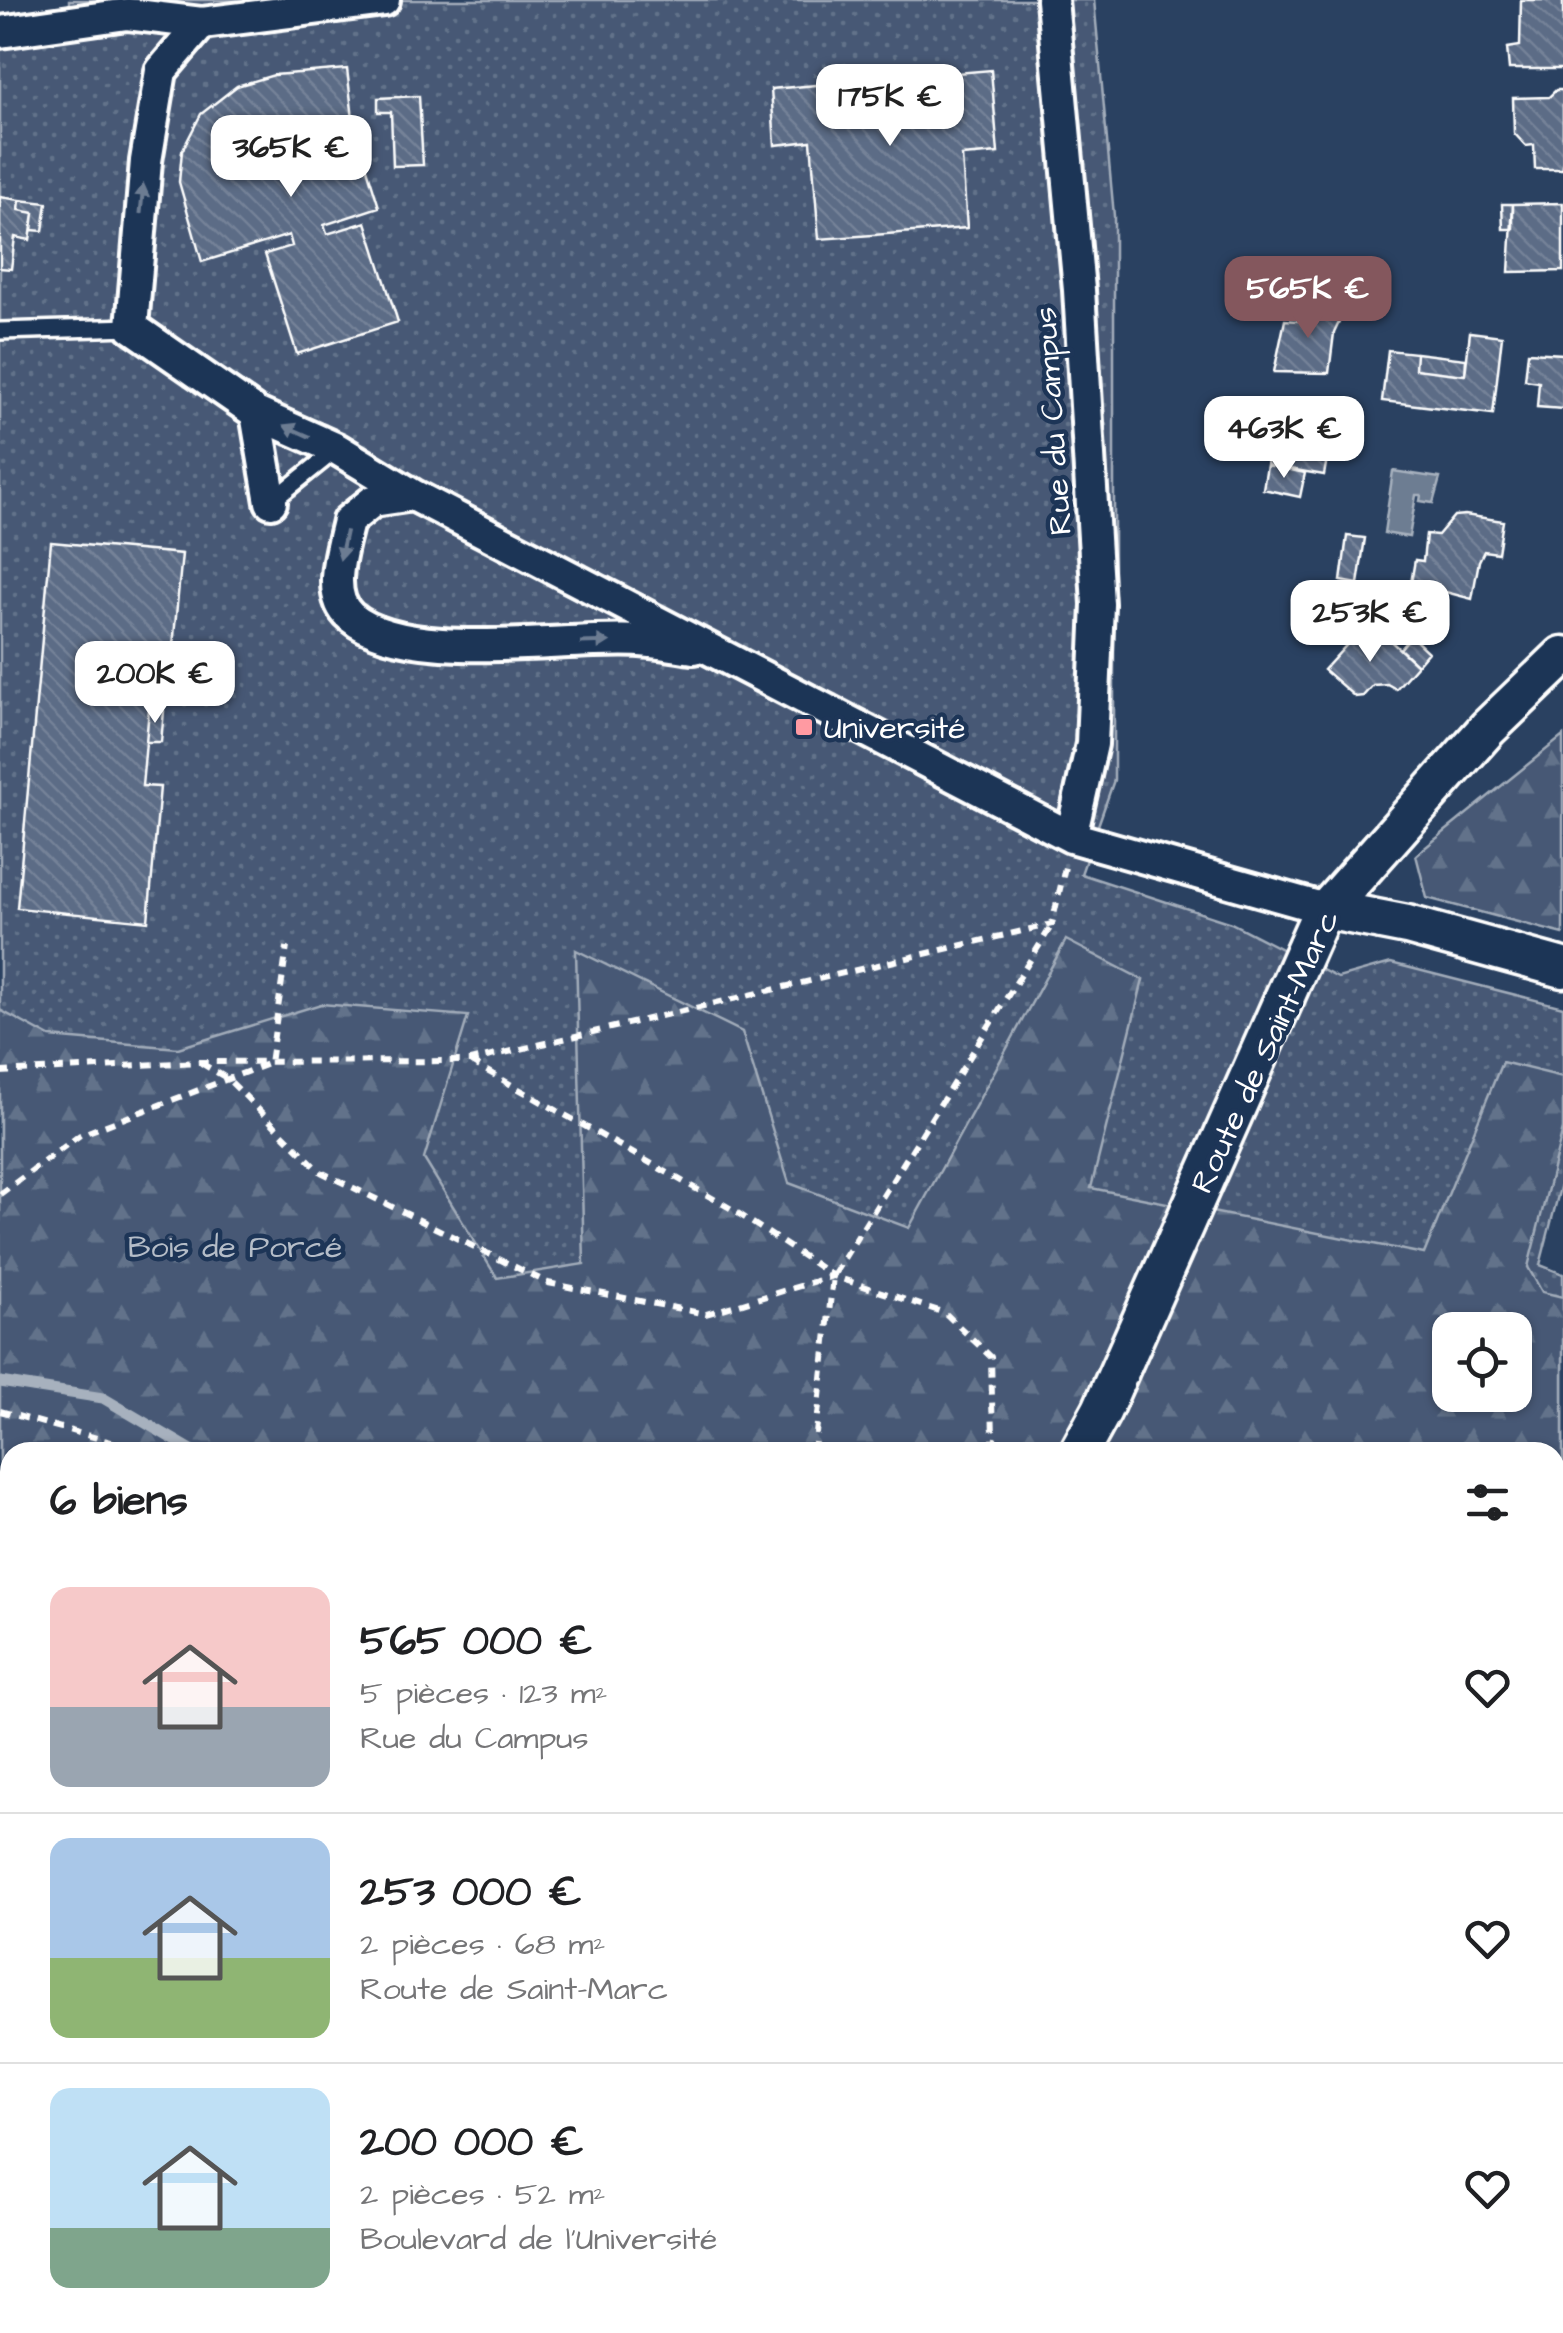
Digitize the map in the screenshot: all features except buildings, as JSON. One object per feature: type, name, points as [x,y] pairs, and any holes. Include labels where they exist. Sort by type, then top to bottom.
[{"type":"street","points":[[0,32],[128,14],[202,23],[384,0]]},
{"type":"street","name":"Rue du Campus","points":[[1052,0],[1079,290],[1098,604],[1092,744],[1072,837]]},
{"type":"street","points":[[202,23],[161,71],[146,161],[132,327],[256,413],[336,449],[414,495],[1072,837],[1326,909],[1407,924],[1563,968]]},
{"type":"street","points":[[256,413],[271,502]]},
{"type":"street","points":[[414,495],[372,501],[348,521],[338,566],[338,592],[349,616],[390,637],[436,642],[639,640],[716,651]]},
{"type":"street","name":"Route de Saint-Marc","points":[[1084,1442],[1326,909],[1488,728],[1563,656]]},
{"type":"lane","points":[[0,331],[132,327]]},
{"type":"lane","points":[[271,502],[336,449]]},
{"type":"path","points":[[815,1442],[833,1276],[1052,924],[1072,837]]},
{"type":"path","points":[[0,1072],[199,1062],[470,1061],[1052,924]]},
{"type":"path","points":[[270,1063],[287,947]]},
{"type":"path","points":[[470,1061],[730,1208],[833,1276],[946,1313],[991,1357],[994,1439],[998,1442]]},
{"type":"path","points":[[199,1062],[228,1079],[321,1172],[548,1283],[706,1314],[833,1276]]},
{"type":"path","points":[[0,1194],[80,1135],[270,1063]]},
{"type":"path","points":[[0,1411],[111,1442]]},
{"type":"green space","points":[[69,0],[1094,0],[1114,216],[1114,780],[1081,874],[1231,923],[1338,978],[1391,963],[1563,1007],[1563,1176],[1540,1265],[1563,1274],[1563,1442],[0,1442],[0,42],[69,38]]},
{"type":"green space","points":[[1563,736],[1563,934],[1427,898],[1416,855]]},
{"type":"green space","name":"Bois de Porcé","points":[[1066,940],[1143,980],[1091,1188],[1424,1254],[1502,1062],[1563,1077],[1563,1129],[1528,1267],[1542,1292],[1563,1297],[1563,1442],[0,1442],[0,1010],[50,1037],[178,1048],[321,1004],[468,1016],[424,1159],[497,1278],[584,1264],[576,950],[742,1032],[789,1183],[909,1228]]},
{"type":"shaded area","points":[[1393,471],[1440,478],[1433,503],[1420,501],[1421,495],[1416,495],[1409,537],[1384,533]]},
{"type":"waterway","points":[[0,1382],[103,1398],[178,1442]]},
{"type":"place","name":"Université","points":[[804,727]]}]
